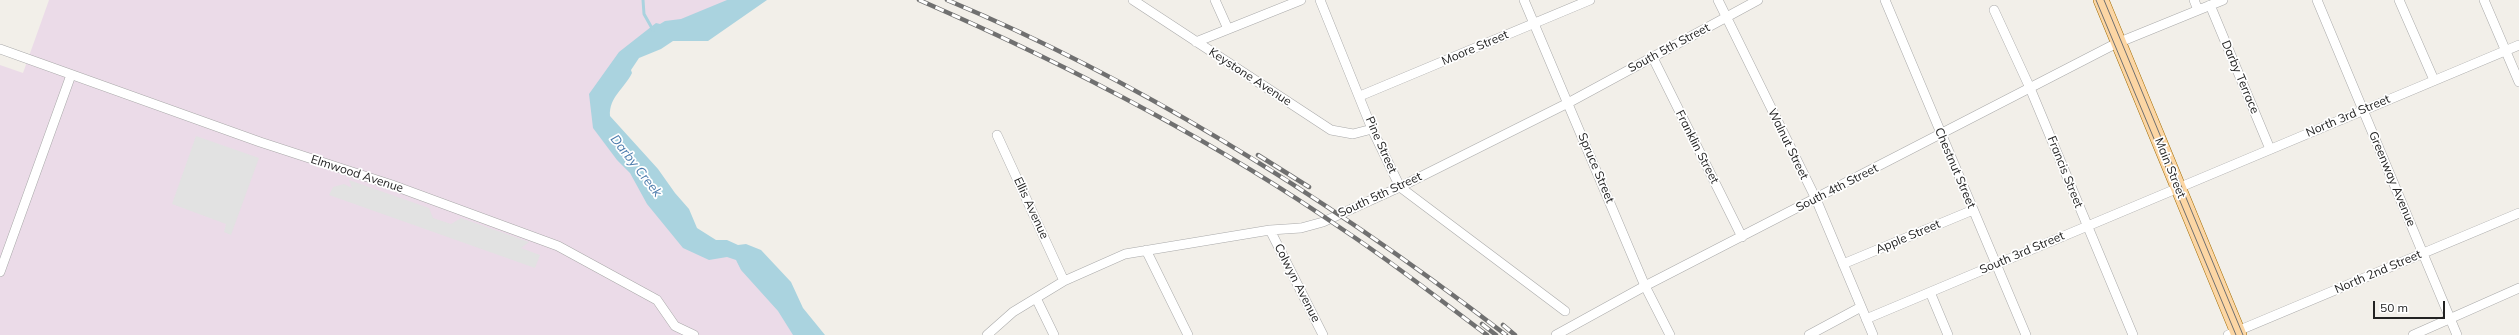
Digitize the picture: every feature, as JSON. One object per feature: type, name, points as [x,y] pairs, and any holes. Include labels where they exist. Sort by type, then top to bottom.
[{"type":"main road","name":"Main Street","points":[[2101,0],[2178,187],[2235,334]]},
{"type":"street","name":"Keystone Avenue","points":[[1133,0],[1335,132],[1353,134],[1372,129]]},
{"type":"street","points":[[1215,0],[1228,30]]},
{"type":"street","points":[[1196,42],[1301,0]]},
{"type":"street","name":"Pine Street","points":[[1320,0],[1360,96],[1372,129],[1400,187],[1565,312]]},
{"type":"street","name":"Spruce Street","points":[[1524,0],[1646,286],[1670,335]]},
{"type":"street","name":"Moore Street","points":[[1360,96],[1590,0]]},
{"type":"street","name":"Walnut Street","points":[[1718,0],[1725,18],[1816,199],[1873,335]]},
{"type":"street","name":"South 5th Street","points":[[987,335],[1006,317],[1064,281],[1125,254],[1270,230],[1301,228],[1323,222],[1400,187],[1568,102],[1758,0]]},
{"type":"street","name":"Chestnut Street","points":[[1885,0],[2026,335]]},
{"type":"street","points":[[2194,0],[2198,10]]},
{"type":"street","name":"South 4th Street","points":[[1556,335],[1646,286],[1742,238],[2119,42],[2223,0]]},
{"type":"street","name":"Greenway Avenue","points":[[2317,0],[2457,335]]},
{"type":"street","points":[[2399,0],[2434,80]]},
{"type":"street","points":[[2484,0],[2519,82]]},
{"type":"street","name":"Darby Terrace","points":[[2210,5],[2270,149]]},
{"type":"street","name":"Francis Street","points":[[1994,10],[2030,88],[2133,335]]},
{"type":"street","name":"North 3rd Street","points":[[2178,187],[2519,45]]},
{"type":"street","name":"Elmwood Avenue","points":[[0,49],[260,142],[392,185],[558,246],[657,300],[673,331],[694,335]]},
{"type":"street","name":"Franklin Street","points":[[1652,56],[1742,238]]},
{"type":"street","points":[[0,272],[71,75]]},
{"type":"street","name":"Ellis Avenue","points":[[997,135],[1064,281]]},
{"type":"street","name":"South 3rd Street","points":[[1866,319],[2178,187]]},
{"type":"street","name":"Apple Street","points":[[1843,264],[1973,210]]},
{"type":"street","name":"North 2nd Street","points":[[2235,334],[2519,213]]},
{"type":"street","name":"Colwyn Avenue","points":[[1270,230],[1323,335]]},
{"type":"street","points":[[1146,250],[1188,335]]},
{"type":"street","points":[[2413,335],[2519,288]]},
{"type":"street","points":[[1930,292],[1948,335]]},
{"type":"street","points":[[1036,298],[1054,335]]},
{"type":"street","points":[[1809,335],[1861,307]]},
{"type":"shaded area","points":[[49,0],[739,0],[637,54],[599,119],[677,223],[760,264],[813,335],[0,335],[0,65],[23,73]]},
{"type":"shaded area","points":[[196,136],[259,158],[231,235],[224,232],[226,224],[172,204]]},
{"type":"shaded area","points":[[349,180],[429,208],[433,218],[451,224],[461,218],[529,242],[521,248],[540,255],[535,268],[329,195],[333,187],[344,184],[352,188]]},
{"type":"water","name":"Darby Creek","points":[[727,0],[767,0],[708,41],[673,41],[661,49],[639,58],[631,70],[632,73],[629,79],[614,98],[610,109],[610,116],[658,169],[675,193],[689,209],[697,228],[716,240],[727,240],[738,245],[746,244],[761,250],[791,282],[803,308],[825,335],[793,335],[778,311],[741,270],[736,260],[727,257],[709,260],[683,248],[647,204],[630,173],[617,160],[593,128],[589,94],[619,52],[656,23],[660,24],[665,21],[681,19]]},
{"type":"waterway","points":[[643,0],[644,14],[653,30]]},
{"type":"tram line","points":[[2096,0],[2236,335]]},
{"type":"tram line","points":[[2104,0],[2243,335]]},
{"type":"railway","points":[[919,0],[1029,50],[1136,104],[1189,133],[1292,196],[1361,242],[1487,335]]},
{"type":"railway","points":[[947,0],[1022,33],[1095,69],[1167,108],[1307,193],[1441,286],[1506,335]]},
{"type":"railway","points":[[1258,155],[1309,187]]},
{"type":"railway","points":[[1482,324],[1496,335]]},
{"type":"railway","points":[[1503,325],[1515,335]]}]
